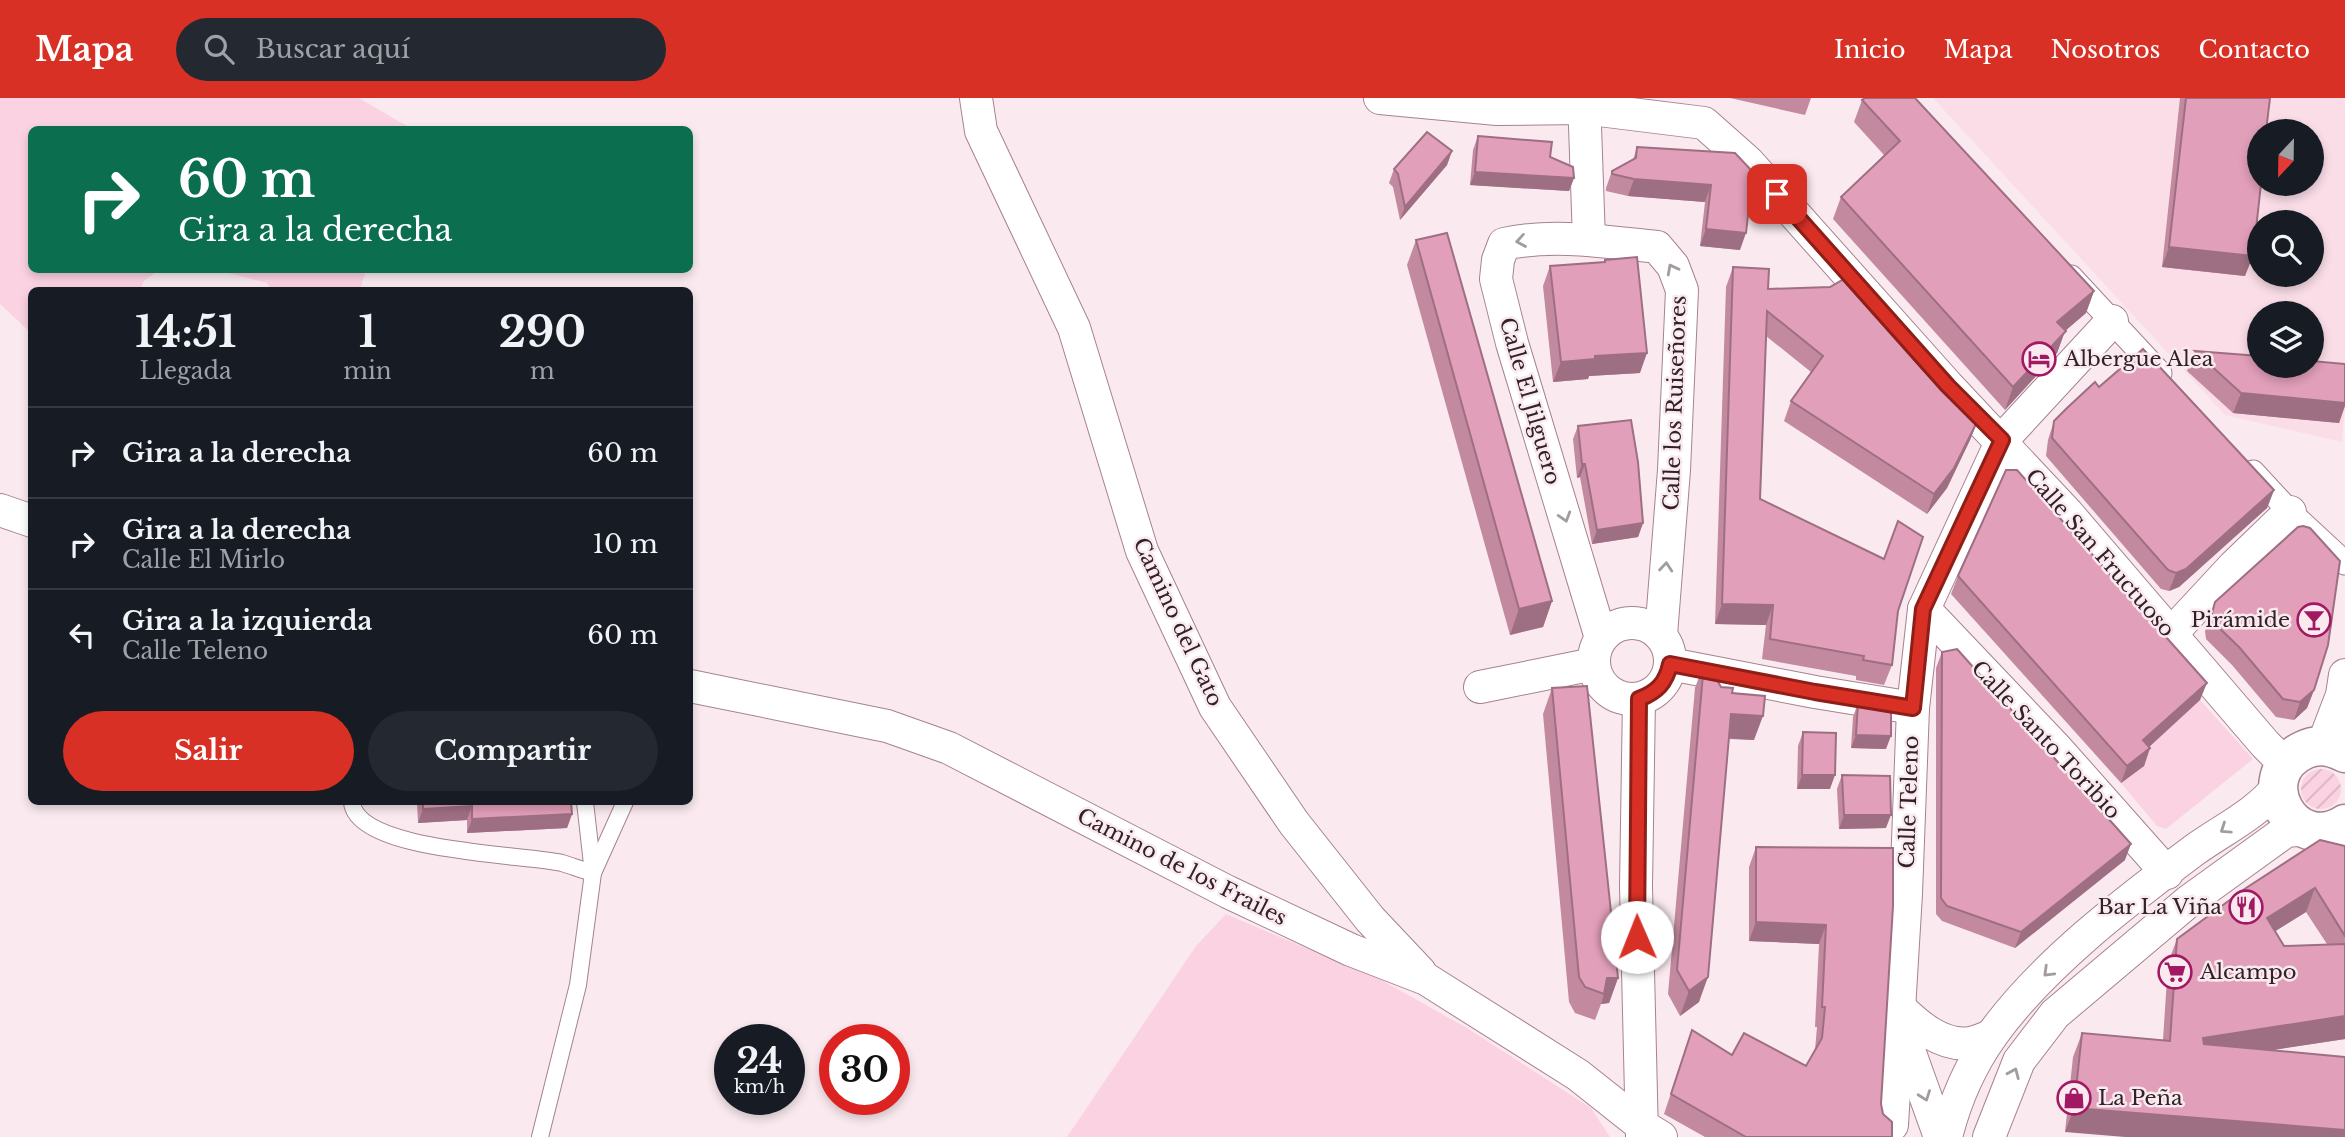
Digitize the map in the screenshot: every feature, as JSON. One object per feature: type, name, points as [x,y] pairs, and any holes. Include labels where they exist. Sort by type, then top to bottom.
[{"type":"main road","points":[[2334,749],[2309,748],[2295,754],[2281,776],[2280,800],[2295,823],[2335,828]]},
{"type":"street","name":"Camino del Gato","points":[[976,98],[981,131],[1074,328],[1142,551],[1215,707],[1294,823],[1370,919],[1426,979]]},
{"type":"street","name":"Calle San Fructuoso","points":[[1380,98],[1497,109],[1583,103],[1704,124],[1748,162],[1948,386],[2002,440],[2068,514],[2265,744],[2281,776]]},
{"type":"street","points":[[1583,103],[1588,240]]},
{"type":"street","name":"Calle El Jilguero","points":[[1588,240],[1527,239],[1504,244],[1498,260],[1496,279],[1598,651]]},
{"type":"street","name":"Calle los Ruiseñores","points":[[1588,240],[1657,247],[1673,266],[1682,290],[1665,649]]},
{"type":"street","points":[[2055,260],[2177,391]]},
{"type":"street","name":"Calle Teleno","points":[[1892,1125],[1906,894],[1913,708],[1923,609],[2002,440],[2112,321]]},
{"type":"street","points":[[2234,452],[2290,512],[2345,563]]},
{"type":"street","points":[[0,510],[28,520]]},
{"type":"street","points":[[2170,635],[2234,566],[2290,512]]},
{"type":"street","name":"Calle Santo Toribio","points":[[1923,609],[2057,749],[2167,873]]},
{"type":"street","points":[[1624,623],[1650,627],[1665,649],[1668,676],[1651,695],[1639,699],[1623,698],[1609,691],[1598,680],[1598,651],[1611,629],[1624,623]]},
{"type":"street","points":[[1665,649],[1815,692],[1913,708]]},
{"type":"street","points":[[1480,687],[1598,651]]},
{"type":"street","points":[[2334,749],[2345,675]]},
{"type":"street","name":"Camino de los Frailes","points":[[693,687],[887,726],[949,748],[1228,892],[1351,950],[1426,979],[1578,1076],[1648,1133]]},
{"type":"street","points":[[1639,699],[1636,886],[1648,1133]]},
{"type":"street","points":[[1943,1137],[1954,1104],[1991,1035],[2033,986],[2062,958],[2193,851],[2262,805],[2281,776]]},
{"type":"street","points":[[1989,1137],[2019,1061],[2055,1014],[2189,901],[2286,831],[2335,828]]},
{"type":"street","points":[[1899,1007],[1914,1022],[1940,1038],[1970,1043],[1991,1035]]},
{"type":"street","name":"Calle Teleno","points":[[1899,1007],[1911,1056],[1943,1137]]},
{"type":"lane","points":[[352,805],[361,821],[417,843],[482,855],[560,863],[593,873]]},
{"type":"lane","points":[[540,1137],[578,985],[593,873],[585,805]]},
{"type":"lane","points":[[593,873],[624,805]]},
{"type":"shaded area","points":[[0,98],[359,98],[407,126],[28,126],[28,273],[155,273],[144,281],[141,287],[28,287],[28,330],[0,304]]},
{"type":"shaded area","points":[[1933,98],[2345,98],[2345,406],[2342,442],[2225,415]]},
{"type":"shaded area","points":[[229,273],[365,273],[361,287],[269,287],[267,283]]},
{"type":"shaded area","points":[[2200,700],[2253,759],[2166,829],[2157,826],[2121,783],[2143,766],[2133,753]]},
{"type":"shaded area","points":[[2321,769],[2335,775],[2341,789],[2335,803],[2321,809],[2307,803],[2301,789],[2307,775]]},
{"type":"shaded area","points":[[1226,914],[1383,981],[1467,1028],[1591,1108],[1610,1137],[1067,1137],[1196,946]]},
{"type":"building","points":[[1915,98],[2094,291],[2057,322],[2066,331],[2013,387],[1841,197],[1900,141],[1862,100]]},
{"type":"building","points":[[2186,98],[2270,98],[2267,119],[2247,119],[2247,196],[2260,196],[2258,210],[2247,210],[2247,255],[2169,247]]},
{"type":"building","points":[[1427,132],[1452,151],[1405,207],[1398,174],[1394,169]]},
{"type":"building","points":[[1478,136],[1552,142],[1550,157],[1573,167],[1574,178],[1475,172]]},
{"type":"building","points":[[1637,147],[1735,153],[1753,172],[1746,233],[1706,229],[1711,185],[1634,179],[1612,174],[1612,171],[1636,158]]},
{"type":"building","points":[[1447,233],[1552,601],[1519,609],[1416,240]]},
{"type":"building","points":[[1637,257],[1647,353],[1595,356],[1595,359],[1561,362],[1550,266]]},
{"type":"building","points":[[1733,267],[1769,269],[1768,289],[1830,287],[1849,276],[1978,420],[1954,468],[1934,494],[1791,401],[1823,356],[1767,311],[1760,499],[1884,559],[1898,521],[1923,537],[1898,611],[1892,665],[1863,660],[1864,656],[1770,639],[1773,605],[1722,604]]},
{"type":"building","points":[[2143,349],[2274,490],[2186,569],[2176,573],[2168,570],[2052,438],[2054,421],[2067,408],[2095,382],[2099,387]]},
{"type":"building","points":[[2195,351],[2247,355],[2247,378],[2324,378],[2324,362],[2345,364],[2345,403],[2241,393]]},
{"type":"building","points":[[1631,420],[1643,523],[1597,530],[1585,464],[1582,464],[1578,426]]},
{"type":"building","points":[[2006,470],[2017,470],[2207,683],[2143,740],[2150,748],[2127,766],[1958,576]]},
{"type":"building","points":[[2298,527],[2310,528],[2340,561],[2328,645],[2314,690],[2300,702],[2283,699],[2239,647],[2212,621],[2212,613],[2215,602]]},
{"type":"building","points":[[1957,649],[2131,844],[2021,932],[1947,906],[1941,898],[1942,652]]},
{"type":"building","points":[[1704,663],[1708,664],[1721,687],[1733,688],[1732,693],[1765,696],[1763,716],[1731,714],[1708,977],[1689,991],[1677,970]]},
{"type":"building","points":[[1587,686],[1618,978],[1607,978],[1604,994],[1585,987],[1579,977],[1552,688]]},
{"type":"building","points":[[1858,703],[1891,709],[1891,736],[1856,735]]},
{"type":"building","points":[[1803,732],[1836,733],[1835,775],[1802,775]]},
{"type":"building","points":[[1842,775],[1890,776],[1891,815],[1844,815]]},
{"type":"building","points":[[423,805],[571,805],[572,814],[472,819],[472,806],[423,809]]},
{"type":"building","points":[[2320,840],[2345,846],[2345,936],[2315,888],[2267,918],[2284,946],[2345,944],[2345,1016],[2203,1038],[2204,1044],[2345,1057],[2345,1130],[2074,1108],[2082,1033],[2170,1041],[2177,939],[2246,888]]},
{"type":"building","points":[[1756,847],[1893,848],[1893,906],[1881,1104],[1883,1114],[1892,1122],[1892,1137],[1746,1137],[1671,1094],[1692,1030],[1732,1055],[1744,1033],[1806,1066],[1822,1038],[1826,925],[1756,922]]},
{"type":"place","name":"Albergue Alea","points":[[2039,359]]},
{"type":"place","name":"Pirámide","points":[[2314,620]]},
{"type":"place","name":"Bar La Viña","points":[[2246,907]]},
{"type":"place","name":"Alcampo","points":[[2175,972]]},
{"type":"place","name":"La Peña","points":[[2074,1098]]},
{"type":"route","points":[[1637,937],[1639,699],[1651,695],[1660,687],[1668,676],[1670,664],[1913,708],[1923,609],[2002,440],[1948,386],[1777,194]]}]
